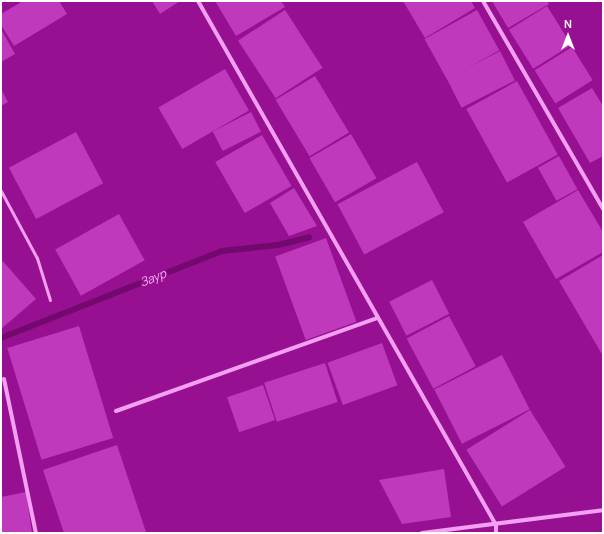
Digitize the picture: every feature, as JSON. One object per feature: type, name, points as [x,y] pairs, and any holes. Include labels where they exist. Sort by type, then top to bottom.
[{"type":"street","points":[[198,1],[496,525],[496,533]]},
{"type":"street","points":[[484,1],[603,209]]},
{"type":"street","points":[[116,411],[377,318]]},
{"type":"street","points":[[4,379],[36,533]]},
{"type":"street","points":[[422,533],[496,525],[603,510]]},
{"type":"lane","points":[[1,191],[37,258],[50,300]]},
{"type":"building","points":[[23,1],[59,1],[67,14],[14,46],[1,25],[1,14]]},
{"type":"building","points":[[152,1],[180,1],[160,14]]},
{"type":"building","points":[[215,1],[281,1],[285,7],[236,36]]},
{"type":"building","points":[[403,1],[471,1],[475,8],[425,38]]},
{"type":"building","points":[[492,1],[547,1],[549,4],[508,28]]},
{"type":"building","points":[[547,6],[571,45],[533,69],[509,30]]},
{"type":"building","points":[[285,10],[323,68],[276,98],[238,40]]},
{"type":"building","points":[[477,10],[499,50],[447,79],[425,39]]},
{"type":"building","points":[[1,29],[15,54],[1,62]]},
{"type":"building","points":[[572,47],[593,80],[555,103],[535,70]]},
{"type":"building","points":[[500,51],[515,80],[462,108],[447,78]]},
{"type":"building","points":[[225,69],[249,111],[182,149],[158,108]]},
{"type":"building","points":[[315,76],[349,133],[310,156],[276,100]]},
{"type":"building","points":[[517,81],[558,154],[507,183],[466,109]]},
{"type":"building","points":[[592,88],[603,106],[603,156],[590,163],[558,108]]},
{"type":"building","points":[[1,89],[8,102],[1,106]]},
{"type":"building","points":[[251,112],[261,132],[223,151],[213,132]]},
{"type":"building","points":[[76,132],[103,183],[36,219],[9,168]]},
{"type":"building","points":[[351,134],[376,178],[335,202],[309,158]]},
{"type":"building","points":[[262,135],[292,186],[245,213],[215,162]]},
{"type":"building","points":[[559,156],[577,189],[556,201],[538,168]]},
{"type":"building","points":[[417,162],[444,212],[364,255],[338,204]]},
{"type":"building","points":[[294,188],[317,226],[289,236],[270,203]]},
{"type":"building","points":[[578,190],[603,232],[603,252],[556,279],[523,222]]},
{"type":"building","points":[[119,214],[145,260],[81,296],[55,249]]},
{"type":"building","points":[[326,238],[356,322],[306,340],[275,256]]},
{"type":"building","points":[[603,255],[603,356],[559,281]]},
{"type":"building","points":[[1,259],[36,299],[1,329]]},
{"type":"building","points":[[432,280],[449,314],[406,336],[389,302]]},
{"type":"building","points":[[449,316],[476,366],[433,389],[407,339]]},
{"type":"building","points":[[79,326],[113,438],[41,460],[7,348]]},
{"type":"building","points":[[382,343],[397,385],[343,405],[327,363]]},
{"type":"building","points":[[502,355],[530,409],[462,444],[434,390]]},
{"type":"building","points":[[325,363],[338,402],[277,422],[264,383]]},
{"type":"building","points":[[263,385],[275,420],[239,432],[227,397]]},
{"type":"building","points":[[530,410],[566,467],[502,507],[466,450]]},
{"type":"building","points":[[117,445],[146,532],[64,533],[43,470]]},
{"type":"building","points":[[444,469],[451,517],[402,524],[379,480]]},
{"type":"building","points":[[26,492],[32,533],[1,533],[1,497]]},
{"type":"waterway","name":"Заур","points":[[1,338],[222,251],[278,245],[309,237]]}]
